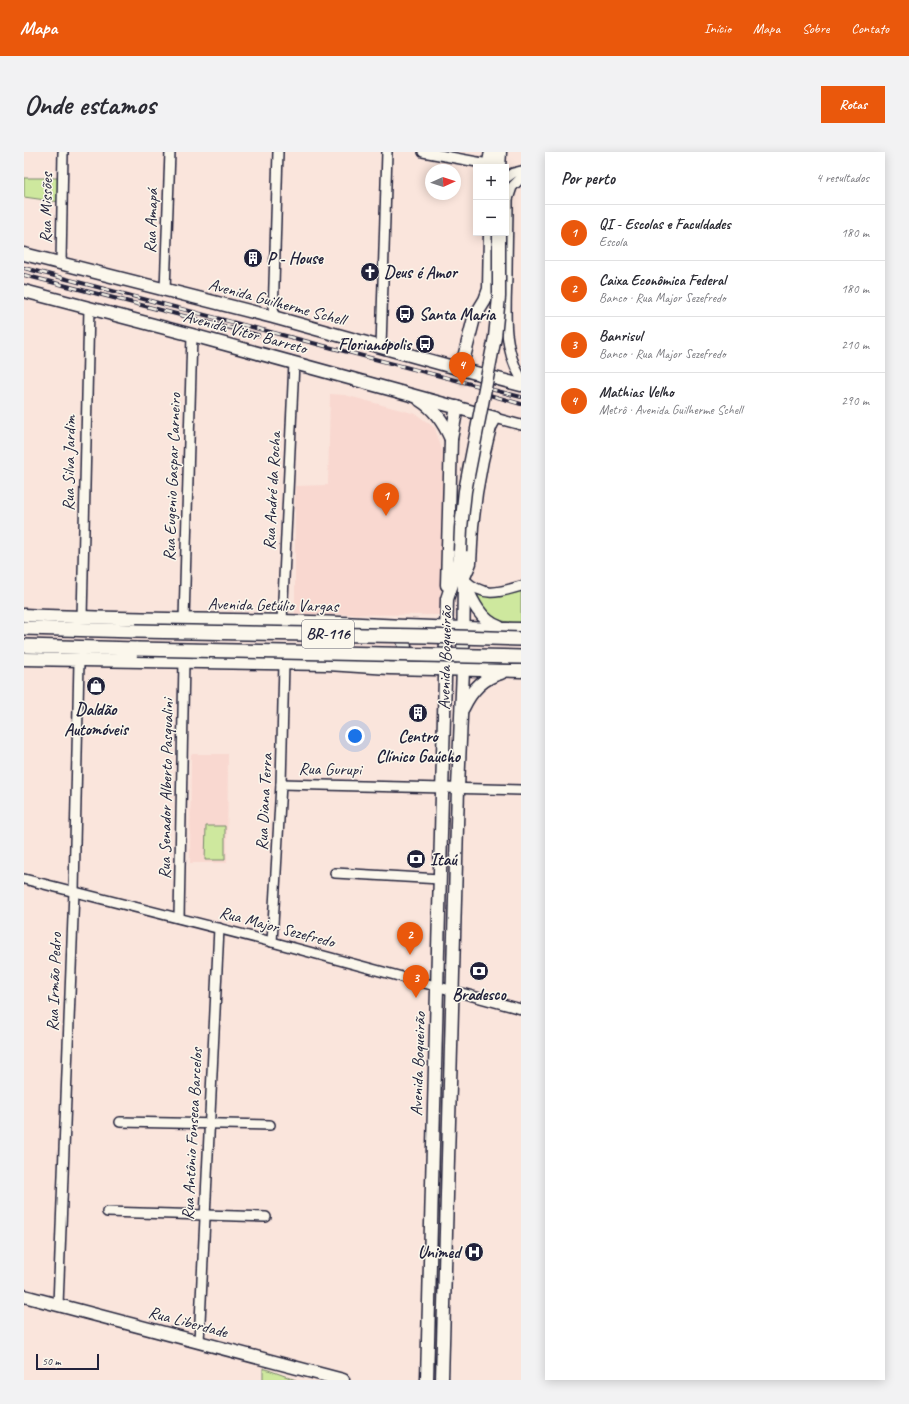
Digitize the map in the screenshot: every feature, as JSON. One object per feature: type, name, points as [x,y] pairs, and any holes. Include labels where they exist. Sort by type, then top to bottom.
[{"type":"highway","name":"BR-116","points":[[24,628],[426,636],[520,632]]},
{"type":"highway","name":"BR-116","points":[[24,646],[521,657]]},
{"type":"main road","points":[[491,152],[492,164]]},
{"type":"main road","points":[[493,164],[500,152]]},
{"type":"main road","points":[[461,369],[474,318],[485,300],[489,289],[490,236]]},
{"type":"main road","name":"Avenida Boqueirão","points":[[442,1380],[452,991],[464,628],[464,579],[460,555],[461,528],[465,491],[495,337],[499,298],[499,236]]},
{"type":"main road","name":"Avenida Guilherme Schell","points":[[24,254],[273,317],[521,385]]},
{"type":"main road","name":"Avenida Vitor Barreto","points":[[24,291],[457,407],[491,420]]},
{"type":"main road","points":[[414,396],[428,405],[436,413],[451,439]]},
{"type":"main road","points":[[427,627],[439,622],[445,613],[447,603],[451,439],[457,407]]},
{"type":"main road","points":[[491,420],[476,493],[470,563],[464,579],[472,600],[481,614],[491,623],[502,628]]},
{"type":"main road","name":"Avenida Boqueirão","points":[[427,1380],[447,603],[460,555]]},
{"type":"main road","name":"Avenida Getúlio Vargas","points":[[24,616],[282,621],[446,628],[502,628],[520,632]]},
{"type":"main road","points":[[389,668],[401,660],[406,650],[403,639],[390,626]]},
{"type":"main road","points":[[519,671],[504,658],[502,654],[502,646],[505,639],[520,632]]},
{"type":"main road","points":[[24,659],[328,664],[389,668],[519,671]]},
{"type":"main road","points":[[426,669],[436,675],[443,684],[444,689]]},
{"type":"main road","points":[[461,711],[472,692],[485,680],[495,675],[519,671]]},
{"type":"main road","name":"Rua Liberdade","points":[[24,1296],[343,1380]]},
{"type":"street","name":"Rua Missões","points":[[61,264],[63,152]]},
{"type":"street","name":"Rua Amapá","points":[[165,290],[170,152]]},
{"type":"street","points":[[273,317],[278,152]]},
{"type":"street","points":[[381,347],[387,152]]},
{"type":"street","points":[[422,152],[482,164]]},
{"type":"street","points":[[509,176],[521,171]]},
{"type":"street","points":[[521,178],[512,187],[508,199],[506,322],[508,344],[521,378]]},
{"type":"street","name":"Rua Silva Jardim","points":[[82,618],[89,308]]},
{"type":"street","name":"Rua Eugenio Gaspar Carneiro","points":[[184,620],[192,335]]},
{"type":"street","name":"Rua André da Rocha","points":[[282,621],[294,363]]},
{"type":"street","points":[[491,420],[521,425]]},
{"type":"street","points":[[464,579],[478,589],[490,593],[521,586]]},
{"type":"street","name":"Rua Irmão Pedro","points":[[58,1305],[74,891],[79,661]]},
{"type":"street","name":"Rua Senador Alberto Pasqualini","points":[[179,918],[184,661]]},
{"type":"street","name":"Rua Diana Terra","points":[[272,942],[281,784],[284,663]]},
{"type":"street","name":"Rua Gurupi","points":[[281,784],[521,790]]},
{"type":"street","points":[[335,874],[440,879]]},
{"type":"street","name":"Rua Major Sezefredo","points":[[24,879],[272,942],[521,1009]]},
{"type":"street","name":"Rua Antônio Fonseca Barcelos","points":[[199,1342],[218,928]]},
{"type":"street","points":[[120,1122],[270,1126]]},
{"type":"street","points":[[107,1212],[266,1217]]},
{"type":"shaded area","points":[[330,394],[345,395],[416,414],[435,428],[443,453],[440,615],[295,614],[295,486],[328,485]]},
{"type":"shaded area","points":[[191,754],[228,754],[227,863],[190,863]]},
{"type":"green space","points":[[24,178],[61,178],[60,202],[24,197]]},
{"type":"green space","points":[[521,590],[521,623],[498,620],[492,617],[483,608],[477,593],[499,596]]},
{"type":"green space","points":[[206,826],[225,826],[225,860],[205,860]]},
{"type":"green space","points":[[263,1368],[296,1380],[263,1380]]},
{"type":"railway","points":[[24,268],[521,397]]},
{"type":"railway","points":[[24,275],[258,335]]},
{"type":"railway","points":[[479,392],[521,404]]},
{"type":"place","name":"P - House","points":[[253,258]]},
{"type":"place","name":"Deus é Amor","points":[[370,272]]},
{"type":"place","name":"Santa Maria","points":[[405,314]]},
{"type":"place","name":"Florianópolis","points":[[425,344]]},
{"type":"place","name":"Mathias Velho","points":[[462,385]]},
{"type":"place","name":"QI - Escolas e Faculdades","points":[[386,516]]},
{"type":"place","name":"Daldão Automóveis","points":[[96,686]]},
{"type":"place","name":"Centro Clínico Gaúcho","points":[[418,713]]},
{"type":"place","name":"Itaú","points":[[416,859]]},
{"type":"place","name":"Caixa Econômica Federal","points":[[410,955]]},
{"type":"place","name":"Bradesco","points":[[479,971]]},
{"type":"place","name":"Banrisul","points":[[416,998]]},
{"type":"place","name":"Unimed","points":[[474,1252]]}]
